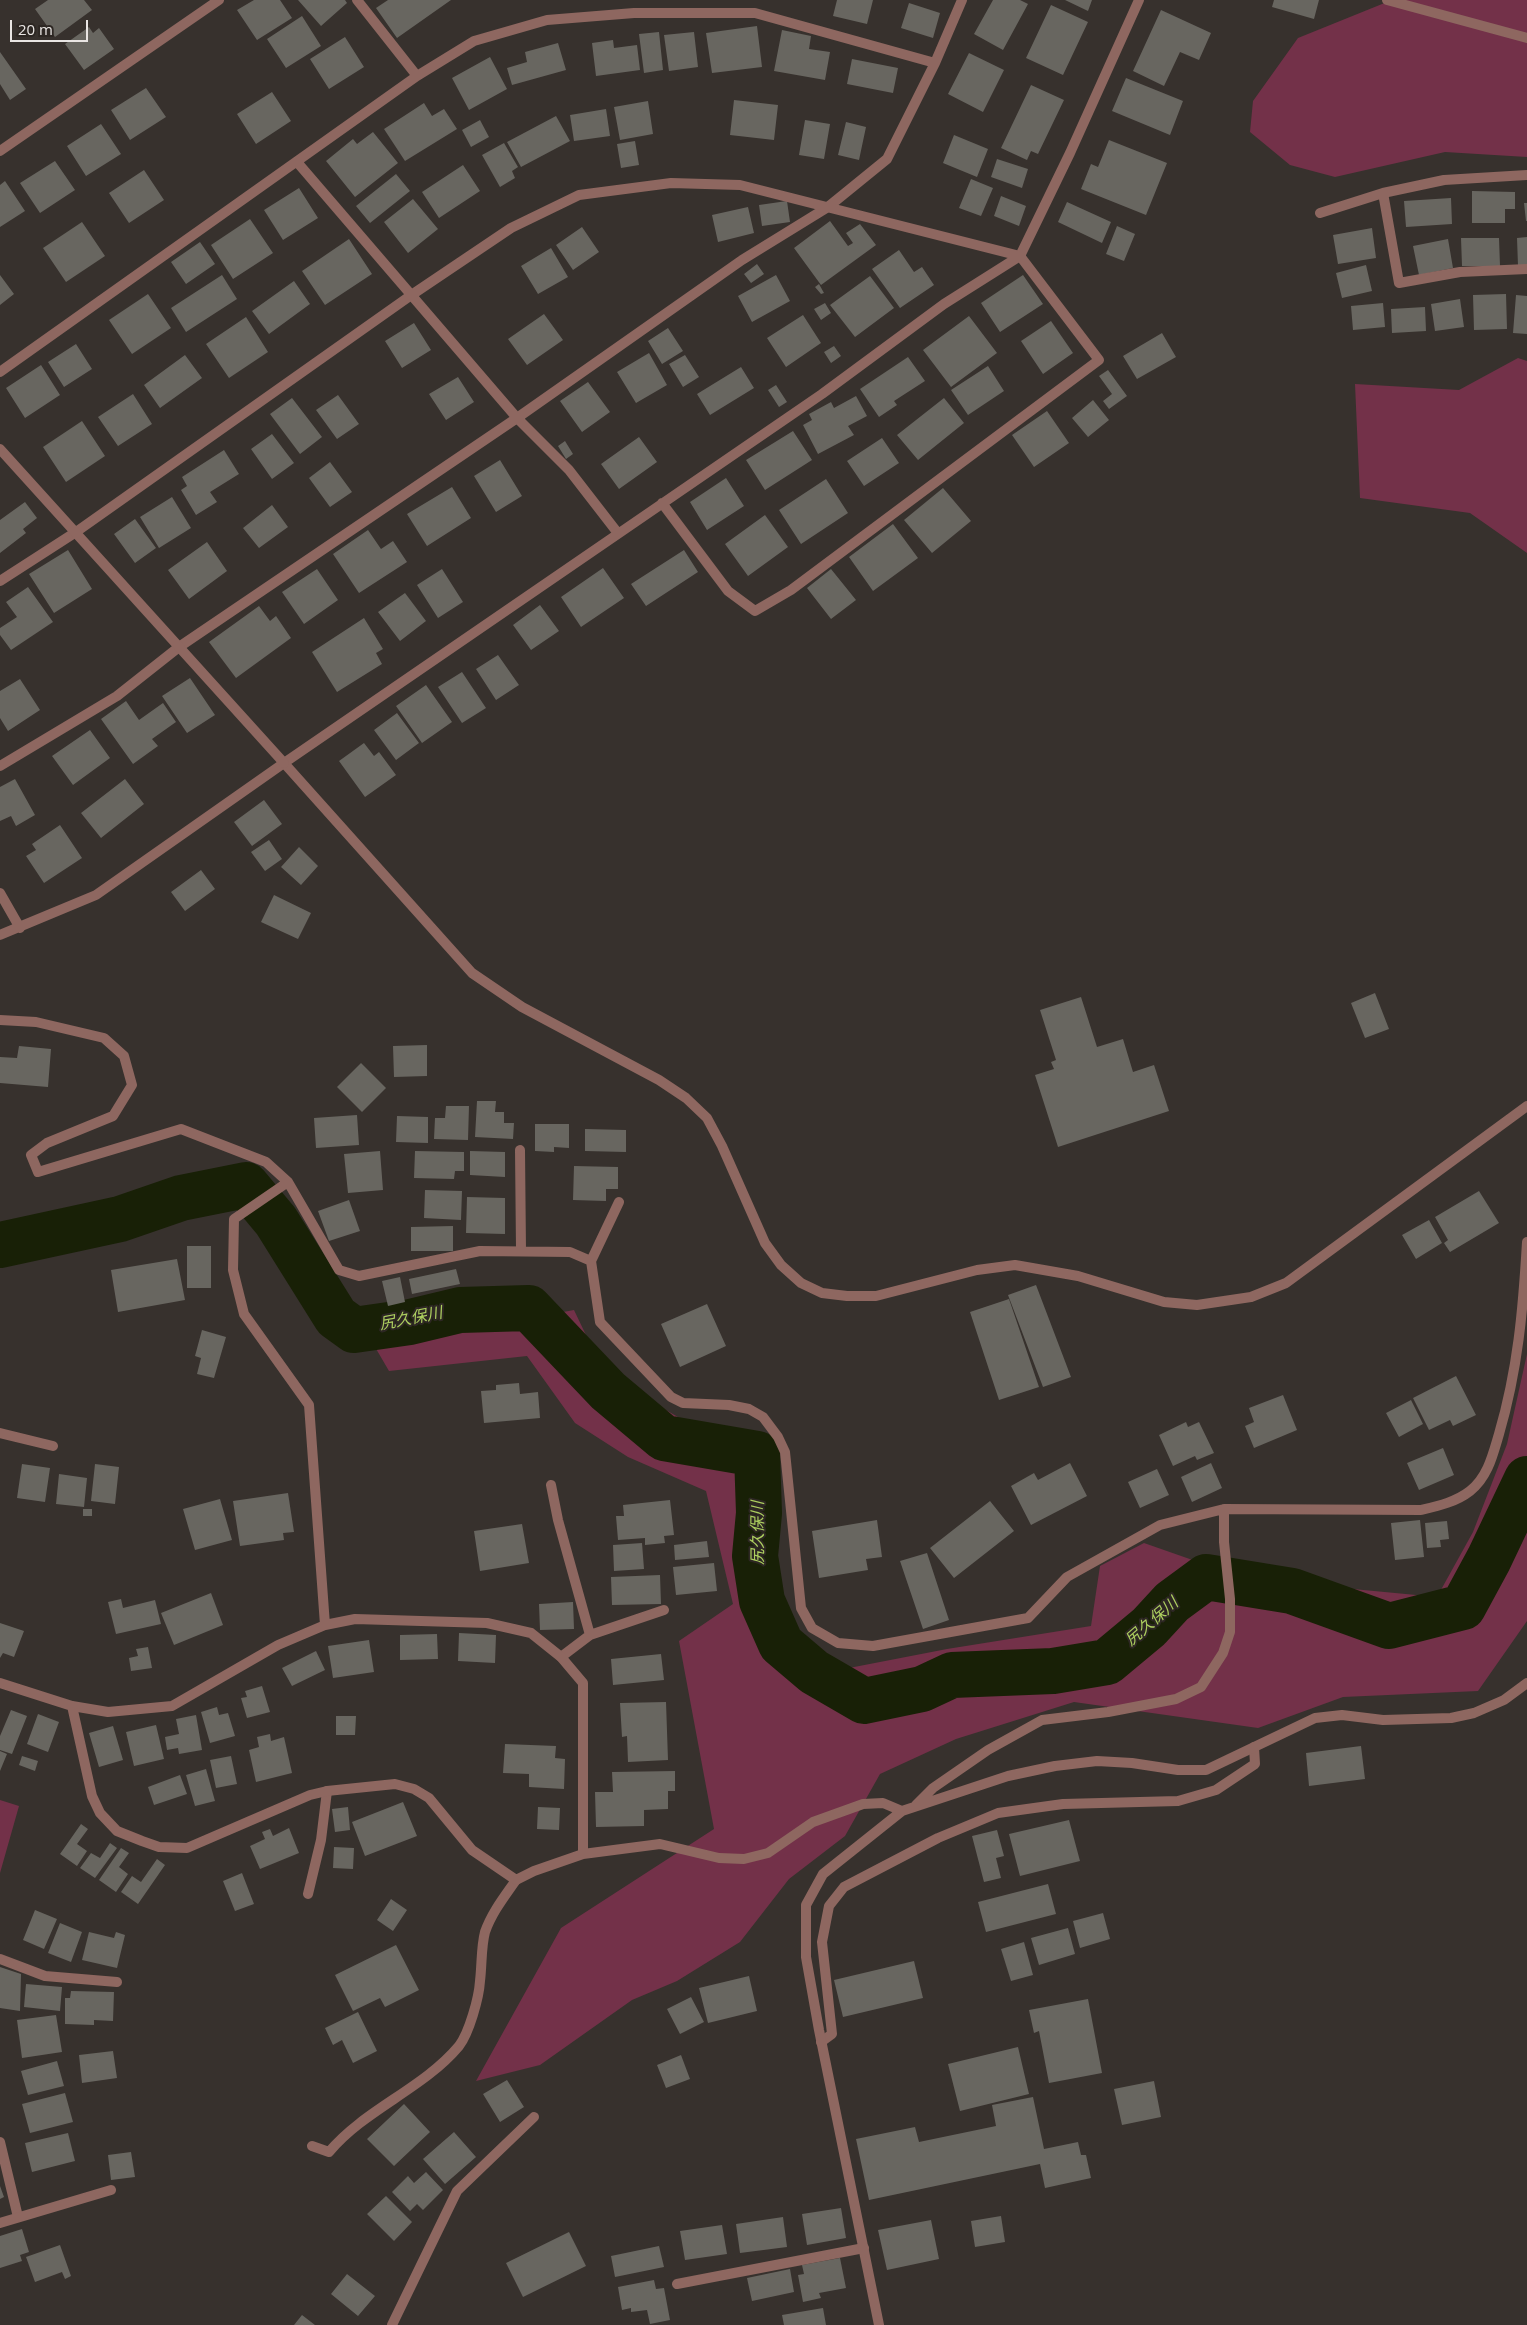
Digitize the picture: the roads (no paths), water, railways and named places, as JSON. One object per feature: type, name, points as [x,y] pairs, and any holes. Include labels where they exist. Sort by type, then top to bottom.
[{"type":"street","points":[[0,151],[219,0]]},
{"type":"street","points":[[358,0],[417,76]]},
{"type":"street","points":[[0,766],[117,696],[178,647],[517,418],[742,260],[828,208],[887,159],[935,63],[962,0]]},
{"type":"street","points":[[0,935],[96,896],[284,763],[618,532],[822,394],[944,304],[1020,256],[1070,153],[1139,0]]},
{"type":"street","points":[[1387,0],[1527,38]]},
{"type":"street","points":[[0,372],[417,76],[474,40],[547,20],[634,13],[755,13],[935,63]]},
{"type":"street","points":[[297,162],[410,296],[517,418],[569,470],[618,532]]},
{"type":"street","points":[[1320,214],[1383,193],[1444,180],[1527,175]]},
{"type":"street","points":[[0,581],[76,532],[410,296],[511,228],[579,195],[671,183],[740,185],[1020,256],[1100,360],[791,590],[754,611],[728,592],[662,503]]},
{"type":"street","points":[[1383,193],[1399,283],[1460,272],[1527,269]]},
{"type":"street","points":[[0,449],[472,973],[522,1007],[658,1080],[686,1098],[707,1118],[765,1243],[781,1265],[801,1283],[822,1292],[847,1296],[876,1296],[977,1270],[1015,1265],[1078,1276],[1164,1302],[1197,1305],[1251,1297],[1286,1283],[1527,1106]]},
{"type":"street","points":[[0,893],[20,928]]},
{"type":"street","points":[[0,1020],[36,1022],[104,1038],[124,1056],[132,1086],[113,1116],[47,1142],[31,1155],[38,1172],[181,1129],[266,1162],[288,1182],[339,1270],[360,1276],[480,1252],[521,1250],[570,1252],[591,1261]]},
{"type":"street","points":[[520,1150],[521,1250]]},
{"type":"street","points":[[288,1182],[234,1219],[233,1270],[244,1314],[309,1405],[325,1625]]},
{"type":"street","points":[[619,1202],[591,1261],[600,1322],[671,1396],[683,1403],[729,1405],[750,1409],[771,1425],[785,1452],[801,1608],[812,1628],[838,1643],[874,1646],[1028,1618],[1067,1577],[1151,1530],[1160,1525],[1224,1509],[1421,1510],[1450,1503],[1471,1490],[1488,1468],[1510,1395],[1520,1347],[1527,1242]]},
{"type":"street","points":[[0,1433],[53,1446]]},
{"type":"street","points":[[551,1485],[558,1520],[590,1635]]},
{"type":"street","points":[[915,1806],[933,1788],[988,1750],[1042,1720],[1108,1712],[1176,1699],[1201,1687],[1224,1653],[1230,1632],[1230,1599],[1224,1542],[1224,1509]]},
{"type":"street","points":[[561,1657],[590,1635],[664,1610]]},
{"type":"street","points":[[0,1683],[72,1706],[108,1712],[172,1706],[278,1645],[325,1625],[354,1619],[486,1622],[531,1633],[561,1657],[583,1683],[583,1854]]},
{"type":"street","points":[[879,2325],[821,2042],[806,1957],[806,1905],[824,1874],[902,1811],[1008,1776],[1055,1766],[1097,1761],[1132,1762],[1178,1770],[1206,1770],[1315,1718],[1342,1715],[1383,1720],[1451,1718],[1474,1713],[1504,1700],[1527,1683]]},
{"type":"street","points":[[72,1706],[92,1796],[100,1813],[117,1831],[142,1842],[159,1847],[187,1848],[310,1795],[327,1791],[395,1784],[414,1789],[429,1798],[472,1850],[516,1880]]},
{"type":"street","points":[[821,2042],[832,2034],[822,1942],[824,1926],[828,1906],[844,1887],[938,1838],[998,1813],[1063,1804],[1178,1801],[1216,1790],[1255,1764],[1254,1747]]},
{"type":"street","points":[[308,1894],[321,1840],[327,1791]]},
{"type":"street","points":[[312,2146],[329,2152],[342,2137],[428,2075],[459,2046],[467,2033],[480,1984],[485,1934],[492,1914],[516,1880],[534,1871],[583,1854],[660,1844],[719,1858],[744,1859],[768,1853],[813,1822],[863,1804],[884,1803],[902,1811]]},
{"type":"street","points":[[0,1959],[44,1976],[117,1982]]},
{"type":"street","points":[[392,2325],[457,2192],[534,2117]]},
{"type":"street","points":[[0,2142],[18,2217]]},
{"type":"street","points":[[0,2223],[111,2190]]},
{"type":"street","points":[[677,2284],[864,2248]]},
{"type":"waterway","name":"尻久保川","points":[[0,1245],[120,1219],[181,1198],[246,1185],[276,1221],[336,1317],[354,1330],[410,1322],[460,1310],[529,1308],[608,1391],[664,1438],[757,1454],[759,1513],[755,1556],[762,1601],[781,1644],[814,1672],[864,1701],[922,1689],[952,1675],[1053,1671],[1107,1662],[1149,1627],[1172,1602],[1206,1577],[1292,1591],[1389,1626],[1463,1607],[1489,1559],[1527,1479]]}]
